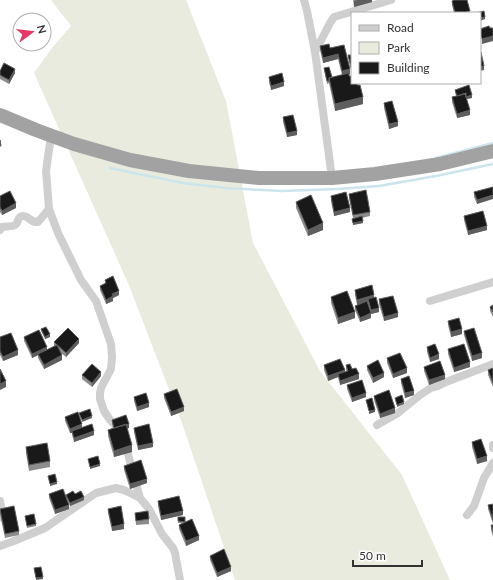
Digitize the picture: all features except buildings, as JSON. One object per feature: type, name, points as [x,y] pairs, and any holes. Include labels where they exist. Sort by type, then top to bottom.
[{"type":"highway","points":[[0,115],[74,144],[130,160],[189,170],[259,178],[332,178],[375,174],[440,164],[493,151]]},
{"type":"street","points":[[304,0],[315,52],[332,178]]},
{"type":"street","points":[[351,12],[392,0]]},
{"type":"street","points":[[315,52],[334,17],[351,12]]},
{"type":"street","points":[[51,136],[46,171],[49,209],[58,232],[81,280],[95,298],[111,344],[111,369],[101,388],[100,399],[104,411],[121,433],[140,498],[149,509],[162,534],[173,548],[180,580]]},
{"type":"street","points":[[1,228],[14,226],[22,216],[25,216],[33,222],[38,222],[49,209]]},
{"type":"street","points":[[430,301],[493,282]]},
{"type":"street","points":[[377,425],[398,413],[431,388],[493,364]]},
{"type":"street","points":[[467,515],[474,506],[484,478],[493,463]]},
{"type":"street","points":[[0,546],[7,536],[44,528],[96,493],[116,488],[124,490],[140,498]]},
{"type":"street","points":[[0,501],[7,536]]},
{"type":"green space","points":[[51,0],[186,0],[226,101],[253,243],[320,371],[402,475],[450,580],[235,580],[182,423],[128,283],[34,73],[49,52],[52,52],[52,48],[71,26]]},
{"type":"waterway","points":[[436,158],[493,143]]},
{"type":"waterway","points":[[110,168],[183,183],[226,188],[281,191],[379,186],[493,164]]}]
